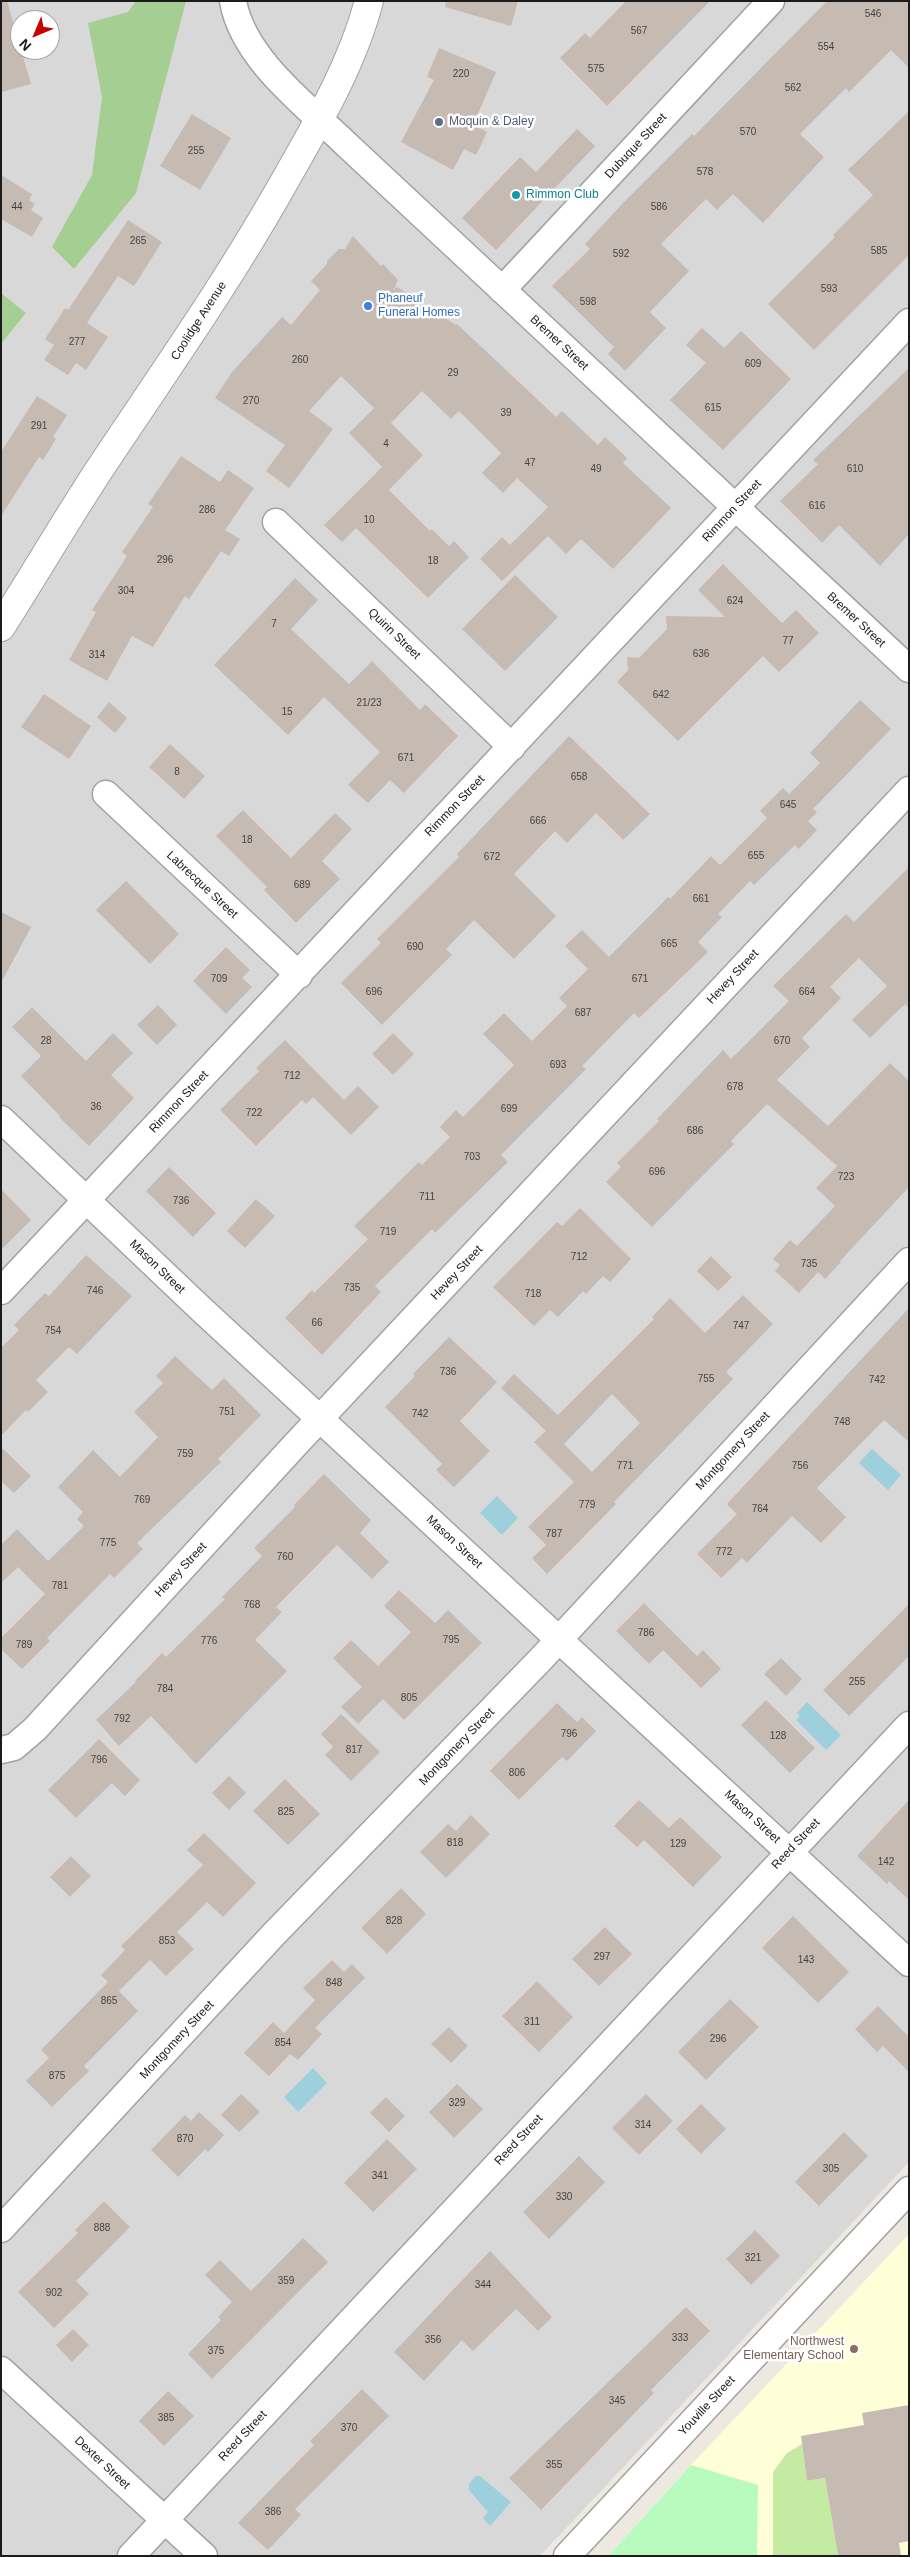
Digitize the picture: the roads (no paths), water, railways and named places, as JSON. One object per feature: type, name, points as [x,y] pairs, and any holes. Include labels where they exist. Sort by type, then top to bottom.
[{"type":"street","name":"Bremer Street","points":[[233,1],[236,17],[249,44],[268,68],[502,290],[909,669]]},
{"type":"street","name":"Coolidge Avenue","points":[[1,627],[98,472],[219,292],[266,215],[349,60],[369,1]]},
{"type":"street","name":"Dubuque Street","points":[[502,290],[771,1]]},
{"type":"street","name":"Rimmon Street","points":[[1,1291],[909,322]]},
{"type":"street","name":"Quirin Street","points":[[276,522],[512,746]]},
{"type":"street","name":"Hevey Street","points":[[1,1750],[14,1747],[34,1729],[320,1419],[909,790]]},
{"type":"street","name":"Labrecque Street","points":[[106,794],[299,975]]},
{"type":"street","name":"Mason Street","points":[[1,1120],[320,1419],[560,1639],[909,1964]]},
{"type":"street","name":"Montgomery Street","points":[[1,2229],[274,1934],[560,1639],[909,1261]]},
{"type":"street","name":"Reed Street","points":[[132,2556],[789,1851],[909,1725]]},
{"type":"street","name":"Youville Street","points":[[567,2556],[909,2190]]},
{"type":"street","name":"Dexter Street","points":[[1,2370],[204,2556]]},
{"type":"water","points":[[872,1449],[901,1475],[888,1490],[859,1463]]},
{"type":"water","points":[[497,1496],[518,1518],[502,1535],[480,1513]]},
{"type":"water","points":[[807,1702],[841,1735],[826,1750],[796,1720],[800,1716],[797,1713]]},
{"type":"water","points":[[313,2068],[327,2083],[298,2112],[284,2097]]},
{"type":"water","points":[[476,2476],[480,2476],[511,2502],[490,2526],[483,2518],[488,2512],[469,2490],[469,2484]]},
{"type":"place","name":"Moquin & Daley","points":[[439,122]]},
{"type":"place","name":"Rimmon Club","points":[[516,195]]},
{"type":"place","name":"Phaneuf Funeral Homes","points":[[368,306]]},
{"type":"place","name":"Northwest Elementary School","points":[[854,2349]]}]
